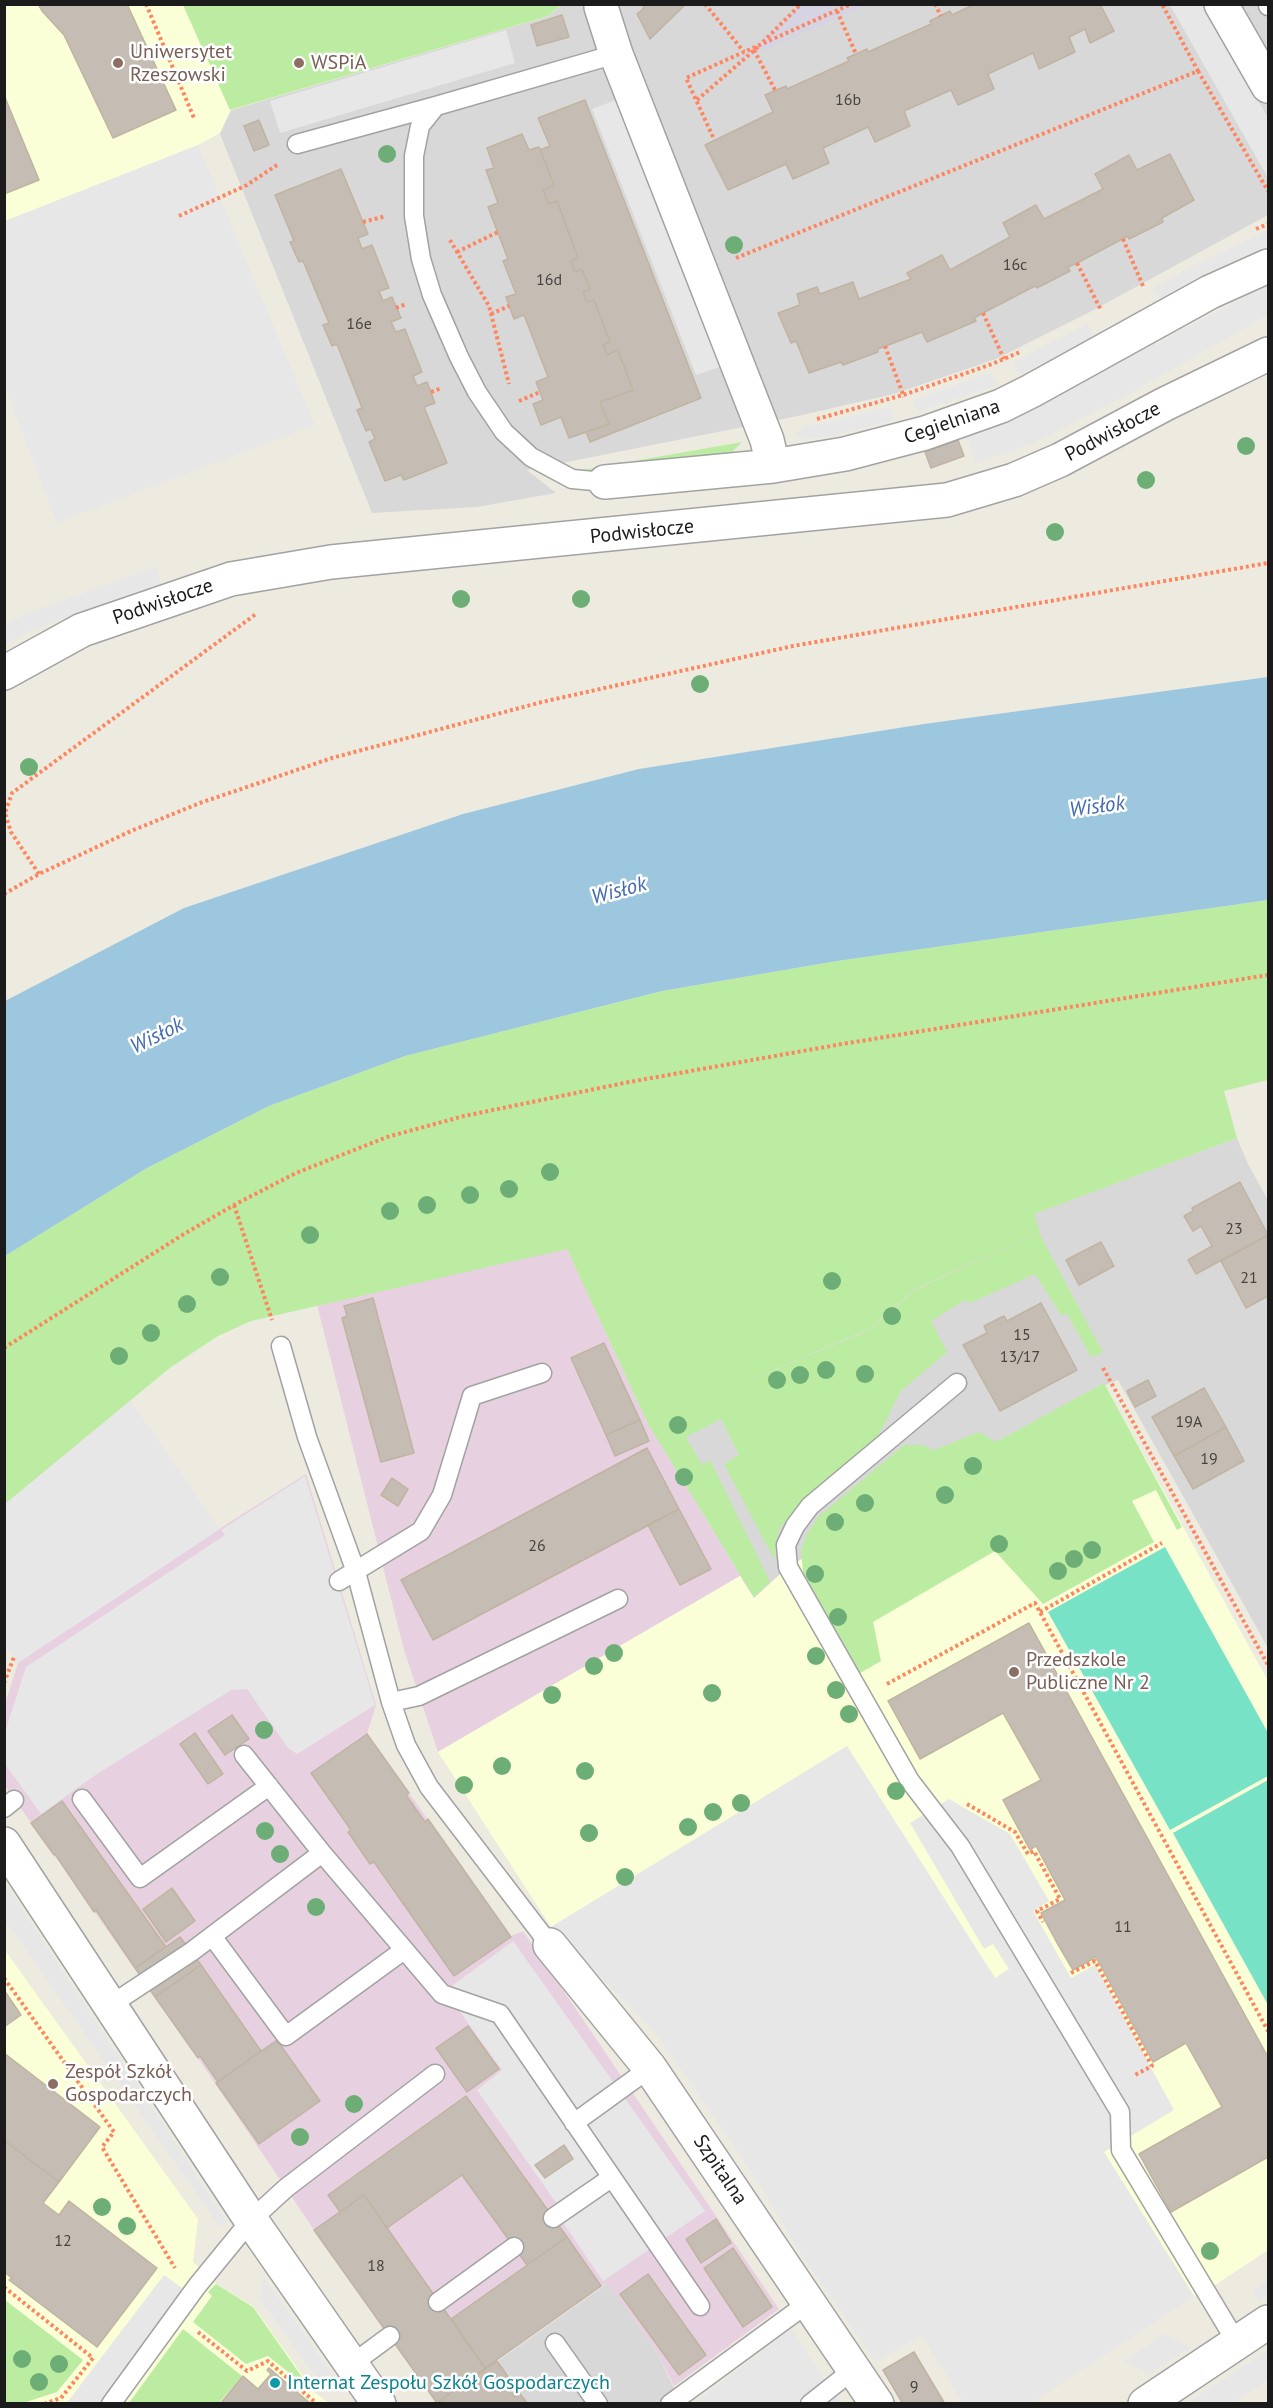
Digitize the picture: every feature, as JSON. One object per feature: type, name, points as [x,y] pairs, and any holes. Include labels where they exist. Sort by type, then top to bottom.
[{"type":"street","points":[[1221,4],[1267,80]]},
{"type":"street","points":[[601,7],[616,54],[767,440],[773,466]]},
{"type":"street","name":"Cegielniana","points":[[604,482],[773,466],[845,454],[915,435],[1011,401],[1210,292],[1269,266]]},
{"type":"street","name":"Podwisłocze","points":[[4,673],[82,630],[231,579],[331,562],[947,500],[1014,480],[1060,460],[1165,404],[1269,354]]},
{"type":"street","points":[[4,1844],[251,2220],[379,2403]]},
{"type":"street","name":"Szpitalna","points":[[550,1946],[650,2068],[877,2403]]},
{"type":"street","points":[[1145,2403],[1269,2322]]},
{"type":"lane","points":[[297,144],[616,54]]},
{"type":"lane","points":[[436,106],[420,126],[414,156],[414,207],[421,259],[432,294],[469,378],[504,432],[531,457],[572,479],[604,482]]},
{"type":"lane","points":[[281,1346],[307,1437],[356,1572],[391,1702],[406,1745],[429,1787],[550,1946]]},
{"type":"lane","points":[[339,1581],[421,1531],[442,1495],[472,1396],[542,1373]]},
{"type":"lane","points":[[957,1383],[810,1506],[795,1526],[786,1545],[788,1567],[910,1780],[960,1846],[1120,2112],[1121,2150],[1237,2343]]},
{"type":"lane","points":[[391,1702],[419,1696],[618,1599]]},
{"type":"lane","points":[[244,1755],[322,1853],[442,1994],[500,2014],[700,2306]]},
{"type":"lane","points":[[82,1799],[140,1878],[269,1786]]},
{"type":"lane","points":[[109,2006],[212,1936],[322,1853]]},
{"type":"lane","points":[[212,1936],[286,2037],[404,1950]]},
{"type":"lane","points":[[574,2123],[650,2068]]},
{"type":"lane","points":[[111,2403],[191,2294],[251,2220],[286,2188],[435,2074]]},
{"type":"lane","points":[[553,2218],[611,2178]]},
{"type":"lane","points":[[438,2302],[514,2247]]},
{"type":"lane","points":[[669,2403],[808,2303]]},
{"type":"lane","points":[[352,2364],[390,2336]]},
{"type":"lane","points":[[555,2343],[598,2403]]},
{"type":"lane","points":[[810,2403],[853,2370]]},
{"type":"path","points":[[146,4],[194,118]]},
{"type":"path","points":[[705,4],[744,52]]},
{"type":"path","points":[[697,100],[760,45],[801,4]]},
{"type":"path","points":[[713,137],[686,78],[851,4]]},
{"type":"path","points":[[935,4],[940,16]]},
{"type":"path","points":[[1162,4],[1198,71],[1269,191]]},
{"type":"path","points":[[837,11],[856,54]]},
{"type":"path","points":[[754,50],[775,90]]},
{"type":"path","points":[[702,272],[1198,71]]},
{"type":"path","points":[[180,216],[247,185],[280,164],[297,144]]},
{"type":"path","points":[[414,207],[435,218],[484,297],[491,314],[508,378],[512,404],[504,432]]},
{"type":"path","points":[[363,222],[387,216]]},
{"type":"path","points":[[457,252],[498,232]]},
{"type":"path","points":[[1123,240],[1143,286]]},
{"type":"path","points":[[1077,263],[1101,310]]},
{"type":"path","points":[[491,314],[509,306]]},
{"type":"path","points":[[983,313],[1004,359]]},
{"type":"path","points":[[885,346],[915,435]]},
{"type":"path","points":[[814,419],[903,395],[1023,350]]},
{"type":"path","points":[[512,404],[540,392]]},
{"type":"path","points":[[4,894],[39,874],[131,831],[200,803],[271,778],[395,741],[542,702],[793,646],[1269,563]]},
{"type":"path","points":[[39,874],[12,832],[5,813],[12,793],[264,608]]},
{"type":"path","points":[[4,1348],[164,1246],[234,1205],[296,1173],[387,1137],[464,1116],[618,1084],[842,1044],[1269,975]]},
{"type":"path","points":[[234,1205],[281,1346]]},
{"type":"path","points":[[1103,1368],[1269,1665]]},
{"type":"path","points":[[1040,1612],[1162,1543]]},
{"type":"path","points":[[863,1697],[1035,1603],[1269,2031]]},
{"type":"path","points":[[4,1683],[14,1657]]},
{"type":"path","points":[[964,1803],[1015,1832],[1028,1854],[1034,1851],[1060,1899],[1037,1911],[1049,1932]]},
{"type":"path","points":[[1066,1964],[1071,1975],[1095,1961],[1152,2066],[1107,2091]]},
{"type":"path","points":[[4,1978],[114,2132],[102,2147],[191,2294]]},
{"type":"path","points":[[4,2287],[93,2358],[61,2398],[44,2403]]},
{"type":"path","points":[[176,2315],[246,2371],[268,2361],[317,2403]]},
{"type":"shaded area","points":[[5,5],[561,5],[548,16],[231,110],[220,133],[198,145],[5,221]]},
{"type":"shaded area","points":[[561,5],[1268,5],[1268,215],[1090,312],[996,359],[894,394],[798,416],[527,470],[556,493],[477,507],[372,513],[220,134],[230,110],[548,16]]},
{"type":"shaded area","points":[[800,5],[866,5],[734,64],[752,48]]},
{"type":"shaded area","points":[[1170,5],[1204,5],[1268,118],[1268,178]]},
{"type":"shaded area","points":[[506,30],[515,63],[280,133],[270,101]]},
{"type":"shaded area","points":[[616,100],[720,367],[696,375],[592,109]]},
{"type":"shaded area","points":[[198,145],[315,425],[57,523],[5,388],[5,221]]},
{"type":"shaded area","points":[[1268,231],[1268,246],[1203,274],[1159,299],[1153,288],[1197,263]]},
{"type":"shaded area","points":[[1268,285],[1268,315],[1136,390],[1059,430],[1033,443],[975,464],[966,435],[1019,415]]},
{"type":"shaded area","points":[[1088,324],[1094,337],[1020,375],[1013,362]]},
{"type":"shaded area","points":[[992,372],[998,385],[918,412],[913,400]]},
{"type":"shaded area","points":[[890,407],[894,420],[829,437],[807,439],[795,435],[805,426]]},
{"type":"shaded area","points":[[156,567],[161,583],[29,632],[5,644],[5,625],[25,614]]},
{"type":"shaded area","points":[[1237,1138],[1268,1200],[1268,1648],[1118,1380],[1105,1385],[788,1567],[754,1599],[648,1424],[869,1329],[915,1289],[1039,1232],[1033,1214]]},
{"type":"shaded area","points":[[567,1248],[648,1424],[740,1576],[438,1752],[404,1650],[317,1305]]},
{"type":"shaded area","points":[[1105,1385],[1268,1681],[1268,2250],[1206,2291],[1194,2296],[847,1747],[551,1927],[438,1752],[740,1576],[754,1598],[788,1567]]},
{"type":"shaded area","points":[[130,1401],[219,1529],[306,1474],[376,1705],[367,1734],[511,1936],[523,1931],[779,2309],[674,2386],[654,2347],[607,2283],[437,2403],[314,2230],[198,2058],[5,1786],[5,1704],[18,1663],[5,1645],[5,1504]]},
{"type":"shaded area","points":[[130,1401],[220,1529],[18,1663],[5,1645],[5,1504]]},
{"type":"shaded area","points":[[305,1476],[375,1705],[297,1754],[288,1748],[247,1689],[231,1690],[94,1776],[41,1814],[5,1764],[4,1735],[26,1667],[225,1535],[221,1530]]},
{"type":"shaded area","points":[[847,1746],[995,1978],[1009,1969],[993,1944],[984,1949],[910,1823],[949,1799],[1010,1834],[1049,1901],[1033,1911],[1071,1978],[1095,1965],[1174,2110],[1104,2152],[1194,2296],[1032,2403],[963,2403],[922,2335],[876,2362],[797,2248],[758,2181],[655,2032],[551,1927]]},
{"type":"shaded area","points":[[5,1883],[227,2222],[220,2227],[5,1920]]},
{"type":"shaded area","points":[[513,1941],[705,2211],[603,2281],[555,2211],[559,2207],[477,2090],[502,2070],[445,1991]]},
{"type":"shaded area","name":"Zespół Szkół Gospodarczych","points":[[4,1949],[198,2219],[193,2262],[216,2284],[253,2306],[315,2393],[329,2403],[5,2403]]},
{"type":"shaded area","points":[[164,2275],[186,2291],[100,2403],[66,2404]]},
{"type":"shaded area","points":[[263,2276],[342,2388],[320,2383],[260,2299]]},
{"type":"shaded area","points":[[1268,2280],[1268,2295],[1259,2301],[1252,2291]]},
{"type":"shaded area","points":[[608,2283],[654,2347],[681,2403],[437,2404]]},
{"type":"shaded area","points":[[791,2329],[840,2403],[700,2404],[698,2400]]},
{"type":"shaded area","points":[[1164,2334],[1191,2347],[1150,2374],[1124,2361]]},
{"type":"shaded area","points":[[1268,2350],[1268,2380],[1233,2403],[1187,2403]]},
{"type":"green space","name":"WSPiA","points":[[183,5],[561,5],[548,16],[230,110]]},
{"type":"green space","points":[[742,442],[731,453],[724,456],[617,477],[583,470]]},
{"type":"green space","points":[[1268,900],[1268,1080],[1224,1091],[1237,1138],[1034,1214],[1040,1232],[915,1289],[869,1329],[695,1404],[869,1330],[915,1290],[1039,1233],[1103,1353],[1091,1357],[1067,1314],[1061,1315],[1035,1274],[970,1303],[965,1300],[931,1321],[947,1352],[901,1391],[877,1438],[805,1501],[779,1529],[774,1559],[724,1464],[739,1455],[721,1419],[686,1437],[702,1465],[710,1460],[770,1582],[754,1597],[648,1424],[567,1249],[251,1321],[218,1336],[171,1367],[5,1504],[5,1256],[147,1168],[269,1106],[405,1056],[662,991],[837,961]]},
{"type":"green space","points":[[1104,1383],[1182,1527],[1177,1530],[1156,1490],[1132,1501],[1154,1542],[1043,1604],[995,1551],[873,1622],[881,1661],[860,1673],[804,1581],[801,1551],[806,1536],[818,1517],[904,1445],[922,1445],[934,1450],[979,1432],[996,1442]]},
{"type":"green space","points":[[1165,1547],[1268,1733],[1268,1776],[1170,1830],[1048,1612]]},
{"type":"green space","points":[[1268,1780],[1268,2005],[1173,1833]]},
{"type":"green space","points":[[216,2284],[253,2307],[311,2390],[268,2356],[246,2364],[193,2322],[212,2296],[208,2292]]},
{"type":"green space","points":[[5,2300],[83,2360],[57,2392],[23,2403],[5,2403]]},
{"type":"green space","points":[[183,2329],[242,2376],[219,2403],[129,2403]]},
{"type":"water","name":"Wisłok","points":[[1268,677],[1268,900],[837,961],[662,991],[405,1056],[269,1106],[147,1168],[5,1256],[5,1001],[184,908],[463,814],[639,769],[924,724]]},
{"type":"building","points":[[38,4],[127,4],[176,110],[113,138],[64,35]]},
{"type":"building","points":[[642,4],[686,4],[650,39],[637,14],[644,8]]},
{"type":"building","points":[[975,4],[1100,4],[1114,31],[1090,43],[1085,29],[1069,37],[1075,52],[1039,69],[1033,53],[988,74],[994,89],[958,105],[951,90],[904,111],[910,126],[875,142],[868,127],[823,148],[829,163],[793,179],[786,164],[728,190],[705,145],[773,112],[765,95],[786,86],[787,89],[849,61],[847,58],[867,49],[868,52],[931,24],[930,21],[950,11],[952,15]]},
{"type":"building","points":[[562,15],[569,37],[537,46],[531,25]]},
{"type":"building","points":[[4,95],[39,180],[4,194]]},
{"type":"building","points":[[585,100],[701,398],[590,442],[586,432],[609,424],[600,402],[633,390],[618,350],[607,355],[603,345],[610,342],[594,300],[587,302],[583,292],[590,289],[582,269],[575,272],[571,261],[578,258],[557,201],[549,204],[543,190],[554,185],[540,150],[550,146],[538,118]]},
{"type":"building","points":[[259,120],[269,145],[254,151],[244,126]]},
{"type":"building","points":[[522,134],[529,150],[539,147],[554,185],[543,190],[549,204],[557,201],[578,258],[571,261],[575,272],[582,269],[590,289],[583,292],[587,302],[594,300],[610,342],[603,345],[607,355],[618,350],[633,390],[600,402],[609,424],[569,438],[561,417],[541,425],[533,404],[543,400],[536,382],[548,377],[524,315],[514,319],[506,297],[516,294],[503,261],[508,259],[488,207],[498,203],[486,170],[494,168],[487,148]]},
{"type":"building","points":[[1170,154],[1194,200],[1162,218],[1163,222],[1129,239],[1128,236],[1068,267],[1070,271],[983,313],[974,318],[976,321],[927,342],[922,332],[843,365],[841,362],[809,373],[796,341],[791,343],[778,313],[800,305],[797,294],[817,287],[820,294],[853,282],[859,299],[911,279],[907,273],[942,255],[950,270],[1010,237],[1003,223],[1036,205],[1044,219],[1103,189],[1095,174],[1129,155],[1137,170]]},
{"type":"building","points":[[341,169],[368,234],[358,238],[362,249],[372,245],[389,288],[379,291],[383,301],[392,297],[401,318],[391,322],[396,332],[405,329],[422,372],[413,376],[417,386],[427,382],[435,403],[424,407],[447,463],[404,480],[401,475],[385,481],[369,442],[375,439],[371,429],[366,431],[357,410],[362,408],[337,344],[332,346],[323,325],[329,323],[303,261],[299,262],[290,242],[294,241],[275,195]]},
{"type":"building","points":[[958,440],[964,456],[931,468],[925,452]]},
{"type":"building","points":[[1240,1182],[1268,1235],[1196,1274],[1188,1260],[1212,1246],[1201,1226],[1193,1231],[1184,1216],[1193,1211],[1192,1208]]},
{"type":"building","points":[[1268,1235],[1268,1296],[1246,1308],[1221,1261]]},
{"type":"building","points":[[1101,1242],[1114,1266],[1079,1285],[1066,1260]]},
{"type":"building","points":[[373,1298],[414,1453],[381,1462],[342,1318],[347,1316],[344,1306]]},
{"type":"building","points":[[1041,1303],[1077,1370],[1000,1411],[963,1345],[987,1333],[984,1326],[1004,1316],[1007,1321]]},
{"type":"building","points":[[604,1343],[640,1420],[606,1435],[571,1358]]},
{"type":"building","points":[[1148,1380],[1156,1396],[1135,1407],[1127,1391]]},
{"type":"building","points":[[1204,1388],[1226,1427],[1174,1456],[1152,1417]]},
{"type":"building","points":[[640,1420],[649,1441],[615,1456],[606,1435]]},
{"type":"building","points":[[1226,1427],[1244,1461],[1193,1489],[1174,1456]]},
{"type":"building","points":[[647,1448],[679,1509],[433,1640],[401,1580]]},
{"type":"building","points":[[392,1478],[408,1489],[398,1506],[381,1495]]},
{"type":"building","points":[[679,1509],[711,1569],[680,1585],[648,1525]]},
{"type":"building","points":[[1029,1623],[1268,2057],[1268,2157],[1171,2212],[1139,2154],[1222,2107],[1186,2043],[1153,2062],[1096,1957],[1073,1970],[1056,1941],[1041,1913],[1065,1900],[1036,1846],[1030,1850],[1003,1800],[1041,1780],[1003,1713],[920,1759],[888,1701]]},
{"type":"building","points":[[232,1715],[249,1739],[225,1755],[208,1731]]},
{"type":"building","points":[[195,1733],[223,1774],[208,1784],[180,1744]]},
{"type":"building","points":[[367,1734],[409,1793],[406,1795],[425,1822],[428,1819],[511,1937],[454,1976],[374,1862],[370,1864],[348,1832],[351,1830],[311,1773]]},
{"type":"building","points":[[62,1801],[166,1947],[135,1968],[96,1910],[94,1912],[31,1823]]},
{"type":"building","points":[[172,1888],[195,1921],[166,1942],[143,1909]]},
{"type":"building","points":[[180,1937],[201,1965],[155,1997],[135,1968]]},
{"type":"building","points":[[201,1965],[261,2051],[218,2082],[155,1997]]},
{"type":"building","points":[[4,1990],[21,2015],[4,2027]]},
{"type":"building","points":[[468,2026],[499,2069],[467,2092],[436,2048]]},
{"type":"building","points":[[277,2040],[320,2101],[259,2144],[216,2083]]},
{"type":"building","points":[[4,2053],[100,2127],[59,2182],[4,2140]]},
{"type":"building","points":[[466,2096],[567,2237],[527,2265],[462,2175],[387,2228],[364,2195],[340,2212],[328,2195]]},
{"type":"building","points":[[4,2140],[59,2182],[43,2203],[59,2215],[69,2201],[157,2268],[97,2347],[9,2280],[12,2278],[4,2272]]},
{"type":"building","points":[[564,2145],[573,2159],[545,2178],[535,2165]]},
{"type":"building","points":[[364,2195],[485,2368],[437,2403],[314,2230]]},
{"type":"building","points":[[716,2219],[731,2243],[701,2263],[686,2239]]},
{"type":"building","points":[[567,2237],[601,2286],[485,2368],[451,2319]]},
{"type":"building","points":[[733,2248],[772,2307],[743,2327],[704,2268]]},
{"type":"building","points":[[648,2274],[706,2355],[679,2375],[620,2294]]},
{"type":"building","points":[[914,2352],[945,2404],[903,2404],[883,2370]]},
{"type":"building","points":[[497,2361],[509,2378],[504,2382],[515,2397],[520,2394],[528,2404],[437,2403]]},
{"type":"building","name":"Internat Zespołu Szkół Gospodarczych","points":[[269,2368],[311,2404],[220,2404],[243,2376],[258,2389],[271,2374],[267,2370]]},
{"type":"place","name":"Uniwersytet Rzeszowski","points":[[118,63]]},
{"type":"place","name":"WSPiA","points":[[299,63]]},
{"type":"place","name":"Przedszkole Publiczne Nr 2","points":[[1014,1672]]},
{"type":"place","name":"Zespół Szkół Gospodarczych","points":[[53,2084]]},
{"type":"place","name":"Internat Zespołu Szkół Gospodarczych","points":[[275,2383]]}]
